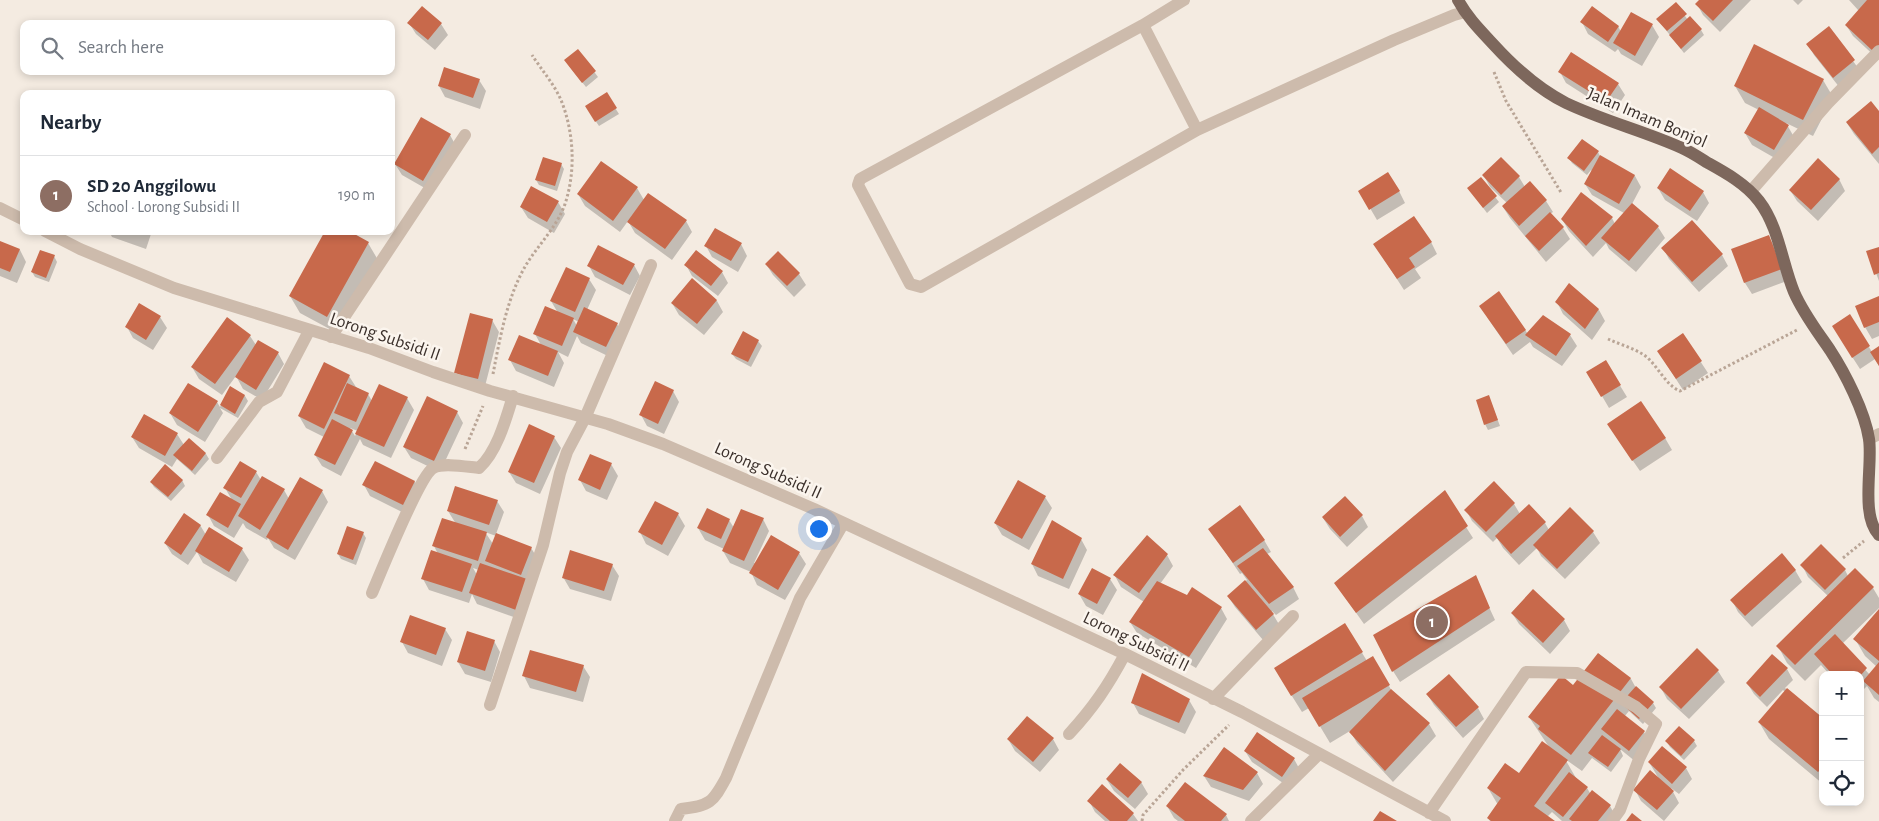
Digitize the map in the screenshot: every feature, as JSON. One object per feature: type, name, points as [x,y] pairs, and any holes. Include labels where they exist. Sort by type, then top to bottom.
[{"type":"main road","name":"Jalan Imam Bonjol","points":[[1458,0],[1465,12],[1511,63],[1537,85],[1564,102],[1684,148],[1732,177],[1751,191],[1761,203],[1773,228],[1795,294],[1843,372],[1874,437],[1869,503],[1872,519],[1878,533]]},
{"type":"street","points":[[1184,0],[1143,25],[860,179],[858,184],[910,284],[921,287],[1197,130],[1394,40],[1465,12]]},
{"type":"street","points":[[1143,25],[1197,130]]},
{"type":"street","points":[[1751,191],[1828,103],[1879,51]]},
{"type":"street","points":[[331,338],[465,136]]},
{"type":"street","points":[[0,208],[20,218]]},
{"type":"street","name":"Lorong Subsidi II","points":[[53,235],[80,249],[174,288],[331,338],[369,348],[490,391],[585,418],[663,444],[843,524],[1125,654],[1242,712],[1445,821]]},
{"type":"street","points":[[490,705],[543,545],[560,473],[567,452],[585,418],[651,264]]},
{"type":"street","points":[[217,458],[259,402],[277,392],[309,331]]},
{"type":"street","points":[[372,593],[411,505],[427,475],[433,468],[443,465],[479,468],[485,463],[490,457],[513,396]]},
{"type":"street","points":[[675,821],[681,809],[699,807],[715,798],[726,778],[800,598],[843,524]]},
{"type":"street","points":[[1213,699],[1293,616]]},
{"type":"street","points":[[1069,734],[1091,710],[1107,687],[1125,654]]},
{"type":"street","points":[[1430,812],[1526,672],[1577,673],[1636,708],[1656,724],[1639,759],[1620,810],[1612,821]]},
{"type":"street","points":[[1251,821],[1319,754]]},
{"type":"path","points":[[458,466],[490,391],[498,346],[510,301],[526,266],[550,232],[565,205],[573,167],[570,128],[560,99],[532,55]]},
{"type":"path","points":[[1492,68],[1506,101],[1562,194]]},
{"type":"path","points":[[1608,339],[1644,355],[1674,388],[1680,391],[1811,322]]},
{"type":"path","points":[[1843,558],[1878,533]]},
{"type":"path","points":[[1142,821],[1143,814],[1183,770],[1242,712]]},
{"type":"building","points":[[1699,0],[1733,0],[1713,21],[1695,4]]},
{"type":"building","points":[[1867,0],[1879,0],[1879,48],[1875,53],[1845,25]]},
{"type":"building","points":[[1676,2],[1687,14],[1667,31],[1656,19]]},
{"type":"building","points":[[422,6],[442,23],[428,40],[407,23]]},
{"type":"building","points":[[1592,6],[1619,26],[1608,42],[1580,22]]},
{"type":"building","points":[[1631,12],[1653,24],[1635,56],[1613,43]]},
{"type":"building","points":[[1690,16],[1702,29],[1681,49],[1669,35]]},
{"type":"building","points":[[1829,26],[1855,60],[1833,78],[1806,44]]},
{"type":"building","points":[[1754,44],[1824,79],[1803,120],[1734,86]]},
{"type":"building","points":[[578,49],[596,71],[582,83],[564,60]]},
{"type":"building","points":[[1571,52],[1619,83],[1606,102],[1558,72]]},
{"type":"building","points":[[444,67],[480,79],[473,98],[438,86]]},
{"type":"building","points":[[607,92],[617,108],[595,122],[585,106]]},
{"type":"building","points":[[1871,101],[1879,111],[1879,147],[1872,154],[1846,122]]},
{"type":"building","points":[[1759,107],[1789,125],[1774,150],[1744,133]]},
{"type":"building","points":[[421,117],[451,134],[423,181],[395,165]]},
{"type":"building","points":[[1582,139],[1599,151],[1584,171],[1567,158]]},
{"type":"building","points":[[1600,155],[1635,175],[1619,204],[1584,184]]},
{"type":"building","points":[[543,157],[562,163],[555,186],[535,180]]},
{"type":"building","points":[[1501,157],[1520,176],[1501,195],[1482,175]]},
{"type":"building","points":[[1818,158],[1840,179],[1811,210],[1789,190]]},
{"type":"building","points":[[601,161],[638,187],[613,221],[577,194]]},
{"type":"building","points":[[1670,168],[1704,191],[1690,211],[1657,188]]},
{"type":"building","points":[[1388,172],[1400,191],[1369,210],[1358,191]]},
{"type":"building","points":[[1481,177],[1497,196],[1483,208],[1467,188]]},
{"type":"building","points":[[1530,181],[1547,200],[1519,226],[1502,206]]},
{"type":"building","points":[[531,186],[559,201],[547,222],[520,207]]},
{"type":"building","points":[[1581,192],[1613,217],[1586,246],[1561,219]]},
{"type":"building","points":[[648,193],[687,220],[665,249],[627,222]]},
{"type":"building","points":[[1632,203],[1659,226],[1629,261],[1601,238]]},
{"type":"building","points":[[1550,212],[1564,227],[1539,251],[1525,236]]},
{"type":"building","points":[[1414,216],[1432,242],[1409,258],[1415,267],[1397,279],[1373,244]]},
{"type":"building","points":[[1692,220],[1723,254],[1692,282],[1661,248]]},
{"type":"building","points":[[715,228],[742,243],[731,261],[704,246]]},
{"type":"building","points":[[323,235],[356,235],[369,242],[327,317],[289,296]]},
{"type":"building","points":[[1769,235],[1782,269],[1744,283],[1731,249]]},
{"type":"building","points":[[0,241],[20,249],[10,272],[0,268]]},
{"type":"building","points":[[598,245],[635,264],[623,285],[587,266]]},
{"type":"building","points":[[1879,247],[1879,273],[1874,275],[1866,251]]},
{"type":"building","points":[[40,250],[55,255],[46,278],[31,272]]},
{"type":"building","points":[[696,250],[723,271],[711,286],[684,265]]},
{"type":"building","points":[[778,251],[800,273],[787,286],[765,264]]},
{"type":"building","points":[[566,267],[590,278],[575,312],[550,301]]},
{"type":"building","points":[[692,278],[717,300],[697,324],[671,303]]},
{"type":"building","points":[[1569,283],[1599,309],[1585,329],[1555,302]]},
{"type":"building","points":[[1499,291],[1526,330],[1506,344],[1479,306]]},
{"type":"building","points":[[1879,296],[1879,322],[1864,328],[1855,306]]},
{"type":"building","points":[[139,303],[161,316],[146,340],[125,327]]},
{"type":"building","points":[[545,306],[574,318],[562,346],[533,334]]},
{"type":"building","points":[[584,307],[618,323],[606,347],[573,332]]},
{"type":"building","points":[[470,313],[493,319],[478,379],[454,373]]},
{"type":"building","points":[[1850,314],[1870,346],[1852,358],[1832,326]]},
{"type":"building","points":[[1543,315],[1571,334],[1556,356],[1525,335]]},
{"type":"building","points":[[227,317],[251,335],[215,384],[191,367]]},
{"type":"building","points":[[743,331],[759,340],[748,362],[731,354]]},
{"type":"building","points":[[1683,333],[1702,361],[1676,379],[1657,351]]},
{"type":"building","points":[[519,335],[558,351],[548,376],[508,360]]},
{"type":"building","points":[[258,340],[279,352],[256,390],[235,377]]},
{"type":"building","points":[[1879,346],[1879,366],[1870,352]]},
{"type":"building","points":[[1606,360],[1621,385],[1601,397],[1586,372]]},
{"type":"building","points":[[324,362],[350,375],[324,429],[298,416]]},
{"type":"building","points":[[655,381],[674,390],[658,424],[639,415]]},
{"type":"building","points":[[188,383],[218,401],[198,432],[169,413]]},
{"type":"building","points":[[347,383],[369,393],[356,422],[334,413]]},
{"type":"building","points":[[379,384],[408,397],[384,447],[355,434]]},
{"type":"building","points":[[230,386],[245,395],[235,414],[220,405]]},
{"type":"building","points":[[1489,395],[1498,420],[1484,425],[1476,400]]},
{"type":"building","points":[[427,396],[458,411],[434,461],[403,447]]},
{"type":"building","points":[[1641,401],[1666,438],[1632,461],[1607,424]]},
{"type":"building","points":[[144,414],[178,433],[165,456],[131,437]]},
{"type":"building","points":[[332,419],[353,430],[335,465],[314,455]]},
{"type":"building","points":[[529,424],[555,436],[534,483],[508,472]]},
{"type":"building","points":[[189,438],[206,453],[192,471],[173,455]]},
{"type":"building","points":[[590,454],[612,463],[600,490],[578,480]]},
{"type":"building","points":[[240,461],[257,471],[241,498],[223,488]]},
{"type":"building","points":[[375,461],[415,481],[403,505],[362,485]]},
{"type":"building","points":[[165,464],[183,480],[168,497],[150,482]]},
{"type":"building","points":[[262,476],[285,489],[260,530],[238,516]]},
{"type":"building","points":[[300,477],[323,490],[288,550],[266,537]]},
{"type":"building","points":[[1018,480],[1046,496],[1022,539],[994,523]]},
{"type":"building","points":[[1494,481],[1515,503],[1486,532],[1464,510]]},
{"type":"building","points":[[455,486],[498,500],[489,525],[447,511]]},
{"type":"building","points":[[1445,490],[1468,526],[1356,613],[1334,583]]},
{"type":"building","points":[[220,492],[241,504],[228,528],[206,515]]},
{"type":"building","points":[[1345,496],[1363,515],[1340,537],[1322,517]]},
{"type":"building","points":[[655,501],[679,513],[662,545],[638,532]]},
{"type":"building","points":[[1529,504],[1546,522],[1511,554],[1495,536]]},
{"type":"building","points":[[1240,505],[1265,540],[1233,563],[1208,529]]},
{"type":"building","points":[[1570,507],[1594,531],[1557,569],[1533,545]]},
{"type":"building","points":[[707,508],[730,519],[721,539],[697,528]]},
{"type":"building","points":[[741,509],[764,518],[744,561],[722,551]]},
{"type":"building","points":[[184,513],[201,525],[181,555],[164,543]]},
{"type":"building","points":[[442,518],[487,532],[478,561],[432,546]]},
{"type":"building","points":[[1052,520],[1082,538],[1063,579],[1031,564]]},
{"type":"building","points":[[347,526],[364,532],[353,560],[337,554]]},
{"type":"building","points":[[209,527],[243,548],[229,572],[195,551]]},
{"type":"building","points":[[496,533],[532,547],[521,575],[485,561]]},
{"type":"building","points":[[771,535],[800,552],[778,590],[749,573]]},
{"type":"building","points":[[1147,535],[1168,554],[1139,593],[1113,575]]},
{"type":"building","points":[[1821,544],[1846,569],[1825,590],[1800,565]]},
{"type":"building","points":[[1263,548],[1294,587],[1269,604],[1237,566]]},
{"type":"building","points":[[431,550],[472,564],[462,592],[421,579]]},
{"type":"building","points":[[570,550],[613,564],[604,591],[562,578]]},
{"type":"building","points":[[1782,553],[1796,570],[1745,616],[1730,600]]},
{"type":"building","points":[[480,563],[527,579],[516,610],[469,593]]},
{"type":"building","points":[[1092,568],[1111,578],[1097,604],[1078,594]]},
{"type":"building","points":[[1855,568],[1874,587],[1795,665],[1776,646]]},
{"type":"building","points":[[1476,575],[1490,608],[1392,672],[1373,635]]},
{"type":"building","points":[[1245,580],[1274,614],[1256,630],[1227,596]]},
{"type":"building","points":[[1157,581],[1187,595],[1192,587],[1222,607],[1189,657],[1129,622]]},
{"type":"building","points":[[1533,589],[1565,619],[1543,643],[1511,613]]},
{"type":"building","points":[[1879,609],[1879,661],[1853,639]]},
{"type":"building","points":[[410,615],[446,628],[436,655],[400,642]]},
{"type":"building","points":[[1345,623],[1363,652],[1291,696],[1274,668]]},
{"type":"building","points":[[467,631],[495,640],[485,671],[457,662]]},
{"type":"building","points":[[1835,634],[1867,668],[1864,672],[1829,671],[1814,654]]},
{"type":"building","points":[[1697,648],[1719,670],[1681,709],[1659,687]]},
{"type":"building","points":[[530,650],[584,665],[576,692],[522,676]]},
{"type":"building","points":[[1598,653],[1631,678],[1571,755],[1538,729],[1540,726],[1528,717],[1561,675],[1573,685]]},
{"type":"building","points":[[1772,654],[1788,668],[1760,697],[1746,683]]},
{"type":"building","points":[[1373,656],[1390,685],[1319,727],[1302,698]]},
{"type":"building","points":[[1879,662],[1879,695],[1864,680]]},
{"type":"building","points":[[1142,673],[1190,699],[1179,723],[1131,703]]},
{"type":"building","points":[[1449,674],[1479,707],[1456,727],[1426,694]]},
{"type":"building","points":[[1636,686],[1654,702],[1639,719],[1621,703]]},
{"type":"building","points":[[1787,688],[1819,715],[1819,771],[1818,772],[1758,722]]},
{"type":"building","points":[[1391,689],[1430,723],[1385,771],[1349,732]]},
{"type":"building","points":[[1617,709],[1645,731],[1629,751],[1601,729]]},
{"type":"building","points":[[1027,716],[1054,738],[1033,762],[1007,739]]},
{"type":"building","points":[[1679,726],[1695,740],[1681,756],[1665,741]]},
{"type":"building","points":[[1257,732],[1295,758],[1282,777],[1244,751]]},
{"type":"building","points":[[1602,735],[1621,749],[1608,767],[1588,753]]},
{"type":"building","points":[[1542,741],[1568,760],[1534,806],[1555,821],[1491,821],[1487,818],[1501,798],[1487,788],[1505,763],[1519,773]]},
{"type":"building","points":[[1662,746],[1687,767],[1672,784],[1648,762]]},
{"type":"building","points":[[1224,747],[1258,772],[1243,790],[1203,776]]},
{"type":"building","points":[[1120,763],[1142,782],[1128,798],[1106,779]]},
{"type":"building","points":[[1650,770],[1674,791],[1657,810],[1633,790]]},
{"type":"building","points":[[1569,772],[1588,787],[1563,817],[1545,803]]},
{"type":"building","points":[[1185,782],[1227,814],[1221,821],[1185,821],[1166,806]]},
{"type":"building","points":[[1102,784],[1134,813],[1127,821],[1110,821],[1087,801]]},
{"type":"building","points":[[1592,790],[1611,805],[1598,821],[1572,821],[1569,819]]},
{"type":"building","points":[[1380,811],[1397,821],[1373,821]]},
{"type":"building","points":[[1632,813],[1642,821],[1626,821]]},
{"type":"place","name":"SD 20 Anggilowu","points":[[1432,622]]}]
